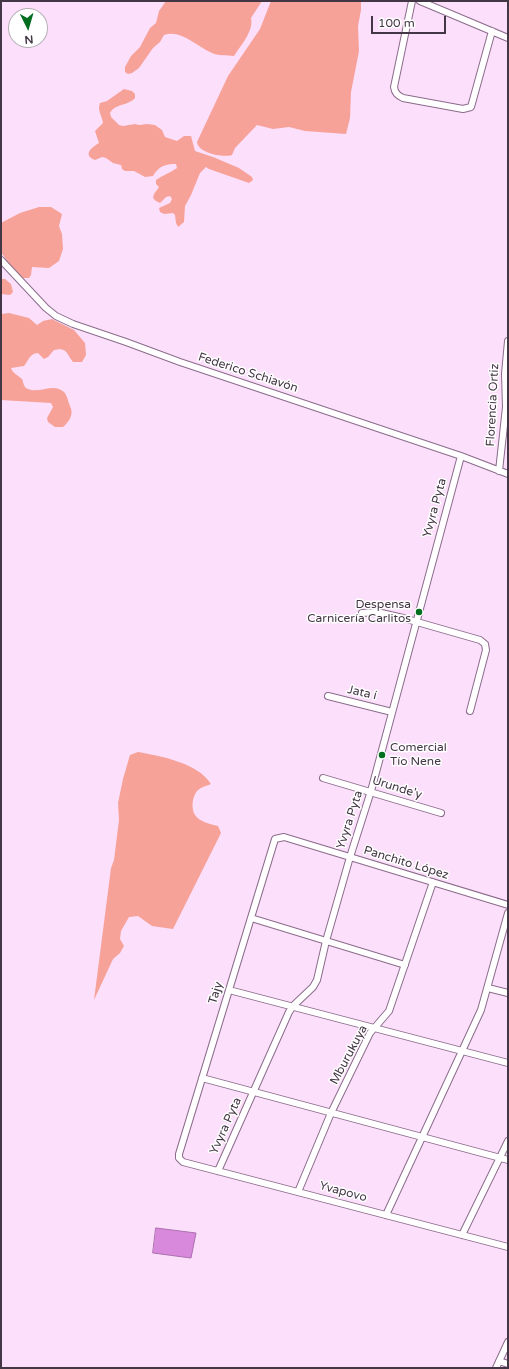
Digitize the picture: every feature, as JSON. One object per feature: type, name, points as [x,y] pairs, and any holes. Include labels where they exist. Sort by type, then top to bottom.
[{"type":"street","points":[[412,1],[394,87],[398,96],[403,98],[463,108],[471,107],[492,31]]},
{"type":"street","points":[[420,1],[508,38]]},
{"type":"street","name":"Federico Schiavón","points":[[1,260],[46,308],[56,316],[73,324],[180,362],[461,456],[508,474]]},
{"type":"street","name":"Florencia Ortiz","points":[[499,471],[506,407],[505,374],[508,341]]},
{"type":"street","name":"Yvyra Pyta","points":[[218,1171],[293,1006],[313,988],[317,980],[326,941],[350,857],[371,791],[461,456]]},
{"type":"street","points":[[362,613],[377,612],[480,640],[485,644],[486,650],[470,711]]},
{"type":"street","name":"Jata í","points":[[328,696],[392,712]]},
{"type":"street","name":"Urunde'y","points":[[323,778],[442,813]]},
{"type":"street","name":"Panchito López","points":[[275,839],[284,837],[508,905]]},
{"type":"street","name":"Tajy","points":[[179,1154],[275,839]]},
{"type":"street","name":"Mburukuya","points":[[298,1192],[331,1113],[370,1033],[389,1011],[433,882]]},
{"type":"street","points":[[386,1215],[482,1010],[508,913]]},
{"type":"street","points":[[251,918],[406,964]]},
{"type":"street","points":[[488,988],[508,993]]},
{"type":"street","points":[[229,990],[508,1062]]},
{"type":"street","points":[[202,1078],[508,1160]]},
{"type":"street","points":[[462,1235],[508,1141]]},
{"type":"street","name":"Yvapovo","points":[[179,1154],[179,1158],[183,1162],[508,1247]]},
{"type":"street","points":[[496,1368],[508,1342]]},
{"type":"street","points":[[499,1361],[508,1364]]},
{"type":"shaded area","points":[[166,1],[262,1],[251,18],[251,28],[249,33],[234,56],[214,54],[176,34],[164,35],[139,68],[128,74],[125,72],[125,67],[131,56],[140,47],[150,28],[156,23],[159,11]]},
{"type":"shaded area","points":[[271,1],[361,1],[358,26],[359,51],[351,92],[350,118],[346,134],[305,131],[289,127],[273,129],[257,125],[235,148],[232,155],[223,156],[206,152],[198,146],[197,142],[228,76],[260,29]]},
{"type":"shaded area","points":[[124,89],[132,91],[135,94],[135,98],[132,101],[115,108],[110,113],[111,117],[119,125],[155,125],[162,130],[165,137],[177,141],[184,136],[191,136],[195,151],[239,168],[252,177],[253,180],[249,183],[206,167],[200,173],[185,206],[184,222],[178,227],[175,215],[173,213],[164,214],[160,212],[159,208],[170,203],[172,199],[170,196],[166,197],[160,203],[153,198],[159,187],[156,184],[156,180],[177,168],[176,164],[163,166],[153,176],[145,177],[134,171],[125,171],[122,169],[121,165],[113,163],[106,158],[102,157],[95,160],[89,156],[91,149],[99,143],[95,131],[103,123],[99,111],[100,103],[107,101]]},
{"type":"shaded area","points":[[39,207],[51,207],[62,214],[59,226],[62,234],[63,249],[59,261],[49,268],[32,267],[29,278],[21,278],[1,252],[1,223],[20,213]]},
{"type":"shaded area","points":[[1,279],[5,279],[11,284],[13,292],[10,295],[1,294]]},
{"type":"shaded area","points":[[9,313],[29,318],[37,325],[43,321],[52,319],[74,330],[85,343],[86,355],[82,362],[73,362],[64,350],[58,349],[54,350],[44,359],[38,353],[31,356],[24,366],[11,368],[14,373],[22,379],[24,386],[28,389],[37,390],[56,388],[64,392],[67,396],[72,412],[68,422],[63,427],[55,427],[48,422],[47,418],[53,407],[51,403],[1,400],[1,314]]},
{"type":"shaded area","points":[[138,752],[168,758],[188,766],[205,777],[211,784],[200,788],[197,791],[194,796],[193,810],[195,815],[202,821],[218,826],[221,833],[173,929],[152,926],[138,916],[129,917],[121,931],[120,939],[124,946],[120,953],[113,959],[94,1000],[111,868],[114,860],[119,820],[118,803],[130,755]]},
{"type":"shaded area","points":[[156,1228],[196,1233],[191,1258],[153,1253]]},
{"type":"place","name":"Despensa Carnicería Carlitos","points":[[419,612]]},
{"type":"place","name":"Comercial Tío Nene","points":[[382,755]]}]
